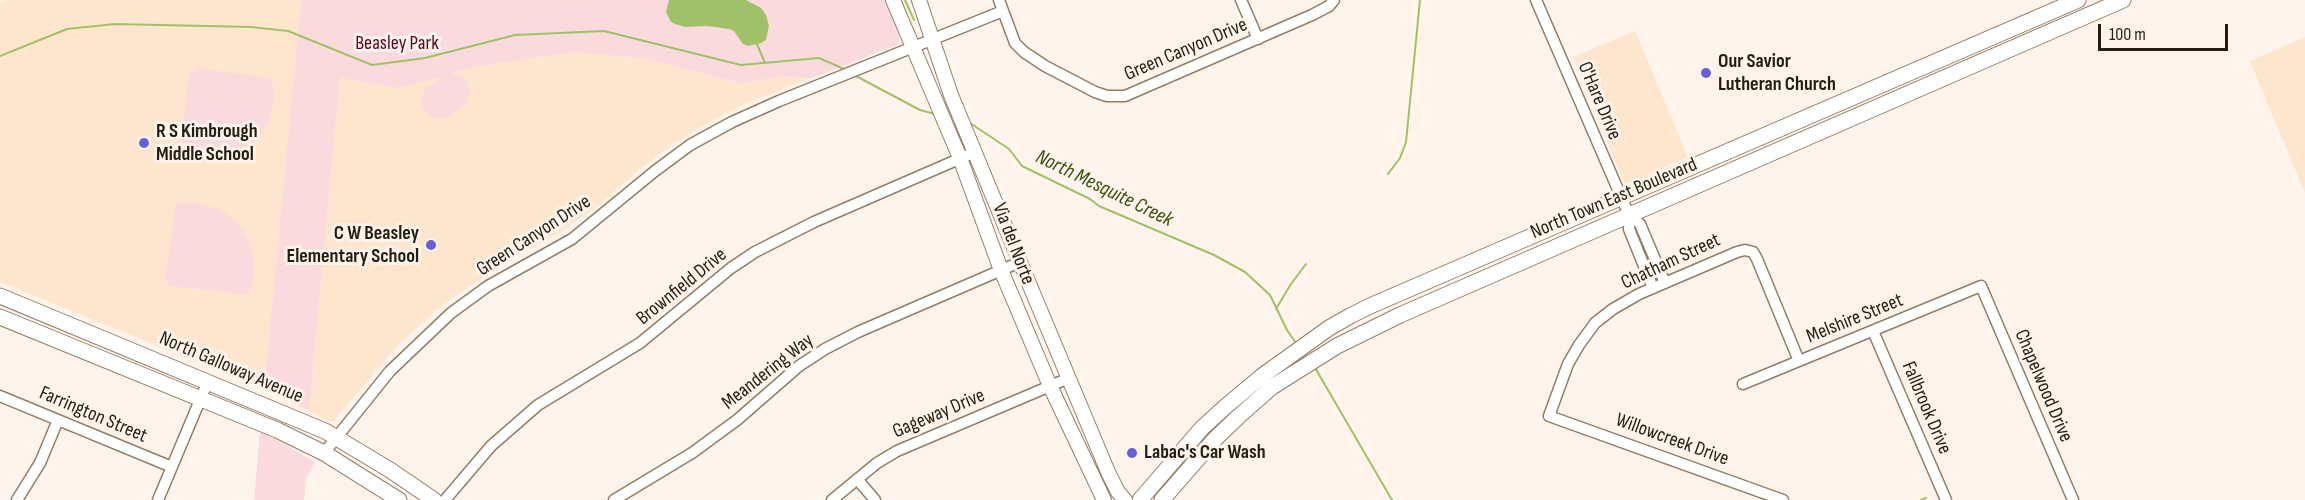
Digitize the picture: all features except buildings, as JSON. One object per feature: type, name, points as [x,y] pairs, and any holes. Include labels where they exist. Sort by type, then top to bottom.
[{"type":"main road","name":"North Town East Boulevard","points":[[1162,500],[1215,439],[1280,372],[1329,328],[1370,306],[2078,0]]},
{"type":"main road","name":"North Town East Boulevard","points":[[1140,500],[1202,428],[1225,407],[1280,372],[1410,310],[2123,0]]},
{"type":"main road","points":[[1986,39],[1993,57]]},
{"type":"main road","points":[[1776,130],[1785,148]]},
{"type":"main road","name":"North Galloway Avenue","points":[[0,296],[336,436],[434,500]]},
{"type":"main road","name":"North Galloway Avenue","points":[[0,317],[277,430],[324,453],[399,500]]},
{"type":"main road","points":[[96,356],[104,338]]},
{"type":"main road","points":[[1225,407],[1238,417]]},
{"type":"street","name":"Via del Norte","points":[[893,0],[960,158],[1001,270],[1050,386],[1104,500]]},
{"type":"street","name":"Via del Norte","points":[[919,0],[951,95],[1108,472],[1118,492],[1125,500]]},
{"type":"street","name":"Green Canyon Drive","points":[[999,0],[1015,44],[1045,66],[1107,96],[1125,96],[1135,93],[1312,15],[1329,6],[1334,0]]},
{"type":"street","points":[[1241,0],[1258,39]]},
{"type":"street","name":"O'Hare Drive","points":[[1536,0],[1629,215]]},
{"type":"street","points":[[2078,0],[2086,16]]},
{"type":"street","points":[[914,46],[1003,11]]},
{"type":"street","name":"Green Canyon Drive","points":[[324,453],[390,371],[419,341],[460,306],[488,286],[572,239],[655,171],[700,139],[752,112],[914,46]]},
{"type":"street","name":"Brownfield Drive","points":[[445,500],[491,446],[538,405],[640,343],[731,268],[755,252],[814,222],[975,152]]},
{"type":"street","points":[[1629,215],[1640,224],[1665,283]]},
{"type":"street","points":[[1629,215],[1629,229],[1653,288]]},
{"type":"street","name":"Chatham Street","points":[[1549,416],[1568,364],[1595,323],[1613,309],[1653,288],[1745,250],[1753,252],[1799,361]]},
{"type":"street","name":"Meandering Way","points":[[614,500],[692,453],[737,420],[799,366],[825,349],[858,332],[1020,262]]},
{"type":"street","name":"Melshire Street","points":[[1743,384],[1981,286]]},
{"type":"street","name":"Chapelwood Drive","points":[[1981,286],[2073,500]]},
{"type":"street","name":"Fallbrook Drive","points":[[1873,331],[1946,500]]},
{"type":"street","name":"Gageway Drive","points":[[832,500],[877,463],[897,451],[1069,378]]},
{"type":"street","points":[[158,500],[208,381]]},
{"type":"street","name":"Farrington Street","points":[[0,396],[172,467]]},
{"type":"street","name":"Willowcreek Drive","points":[[1549,416],[1783,500]]},
{"type":"street","points":[[17,500],[40,464],[58,420]]},
{"type":"street","points":[[857,479],[875,500]]},
{"type":"shaded area","name":"R S Kimbrough Middle School","points":[[7,0],[301,0],[264,389],[0,282],[0,3]]},
{"type":"shaded area","points":[[669,0],[746,0],[761,8],[766,15],[769,26],[766,40],[748,46],[743,44],[734,31],[729,29],[707,26],[685,27],[675,24],[671,22],[666,12]]},
{"type":"shaded area","points":[[1635,31],[1688,157],[1625,185],[1573,57]]},
{"type":"shaded area","points":[[2305,37],[2305,193],[2250,61]]},
{"type":"shaded area","name":"C W Beasley Elementary School","points":[[575,52],[647,59],[742,84],[781,76],[812,78],[749,102],[709,122],[672,145],[635,173],[598,206],[558,234],[516,256],[438,309],[399,344],[332,423],[309,411],[340,78],[399,88],[473,67]]},
{"type":"green space","name":"Beasley Park","points":[[301,0],[886,0],[899,33],[899,44],[812,78],[781,76],[742,84],[647,59],[575,52],[473,67],[452,73],[467,82],[470,93],[466,104],[444,118],[432,117],[423,108],[421,101],[425,89],[444,76],[399,88],[340,78],[309,411],[264,389]]},
{"type":"green space","points":[[197,68],[272,78],[274,99],[270,120],[258,138],[241,151],[221,158],[200,158],[180,152],[189,74]]},
{"type":"green space","points":[[196,203],[216,208],[234,219],[246,235],[253,255],[254,275],[248,295],[171,286],[165,280],[176,204]]},
{"type":"green space","points":[[260,431],[315,462],[306,479],[304,500],[254,500]]},
{"type":"waterway","points":[[905,0],[914,20]]},
{"type":"waterway","points":[[1388,174],[1400,158],[1406,142],[1420,0]]},
{"type":"waterway","name":"North Mesquite Creek","points":[[0,56],[67,29],[115,24],[251,27],[288,31],[372,65],[425,58],[515,35],[604,31],[741,65],[819,58],[844,69]]},
{"type":"waterway","points":[[757,44],[765,63]]},
{"type":"waterway","name":"North Mesquite Creek","points":[[854,75],[920,110],[935,114]]},
{"type":"waterway","name":"North Mesquite Creek","points":[[967,121],[1009,149],[1022,166],[1090,199],[1099,206],[1214,255],[1245,272],[1270,295],[1296,343]]},
{"type":"waterway","points":[[1276,309],[1306,264]]},
{"type":"waterway","name":"North Mesquite Creek","points":[[1314,366],[1392,500]]},
{"type":"waterway","points":[[1921,500],[1926,498]]},
{"type":"place","name":"Our Savior Lutheran Church","points":[[1706,73]]},
{"type":"place","name":"R S Kimbrough Middle School","points":[[144,143]]},
{"type":"place","name":"C W Beasley Elementary School","points":[[431,245]]},
{"type":"place","name":"Labac's Car Wash","points":[[1132,453]]}]
